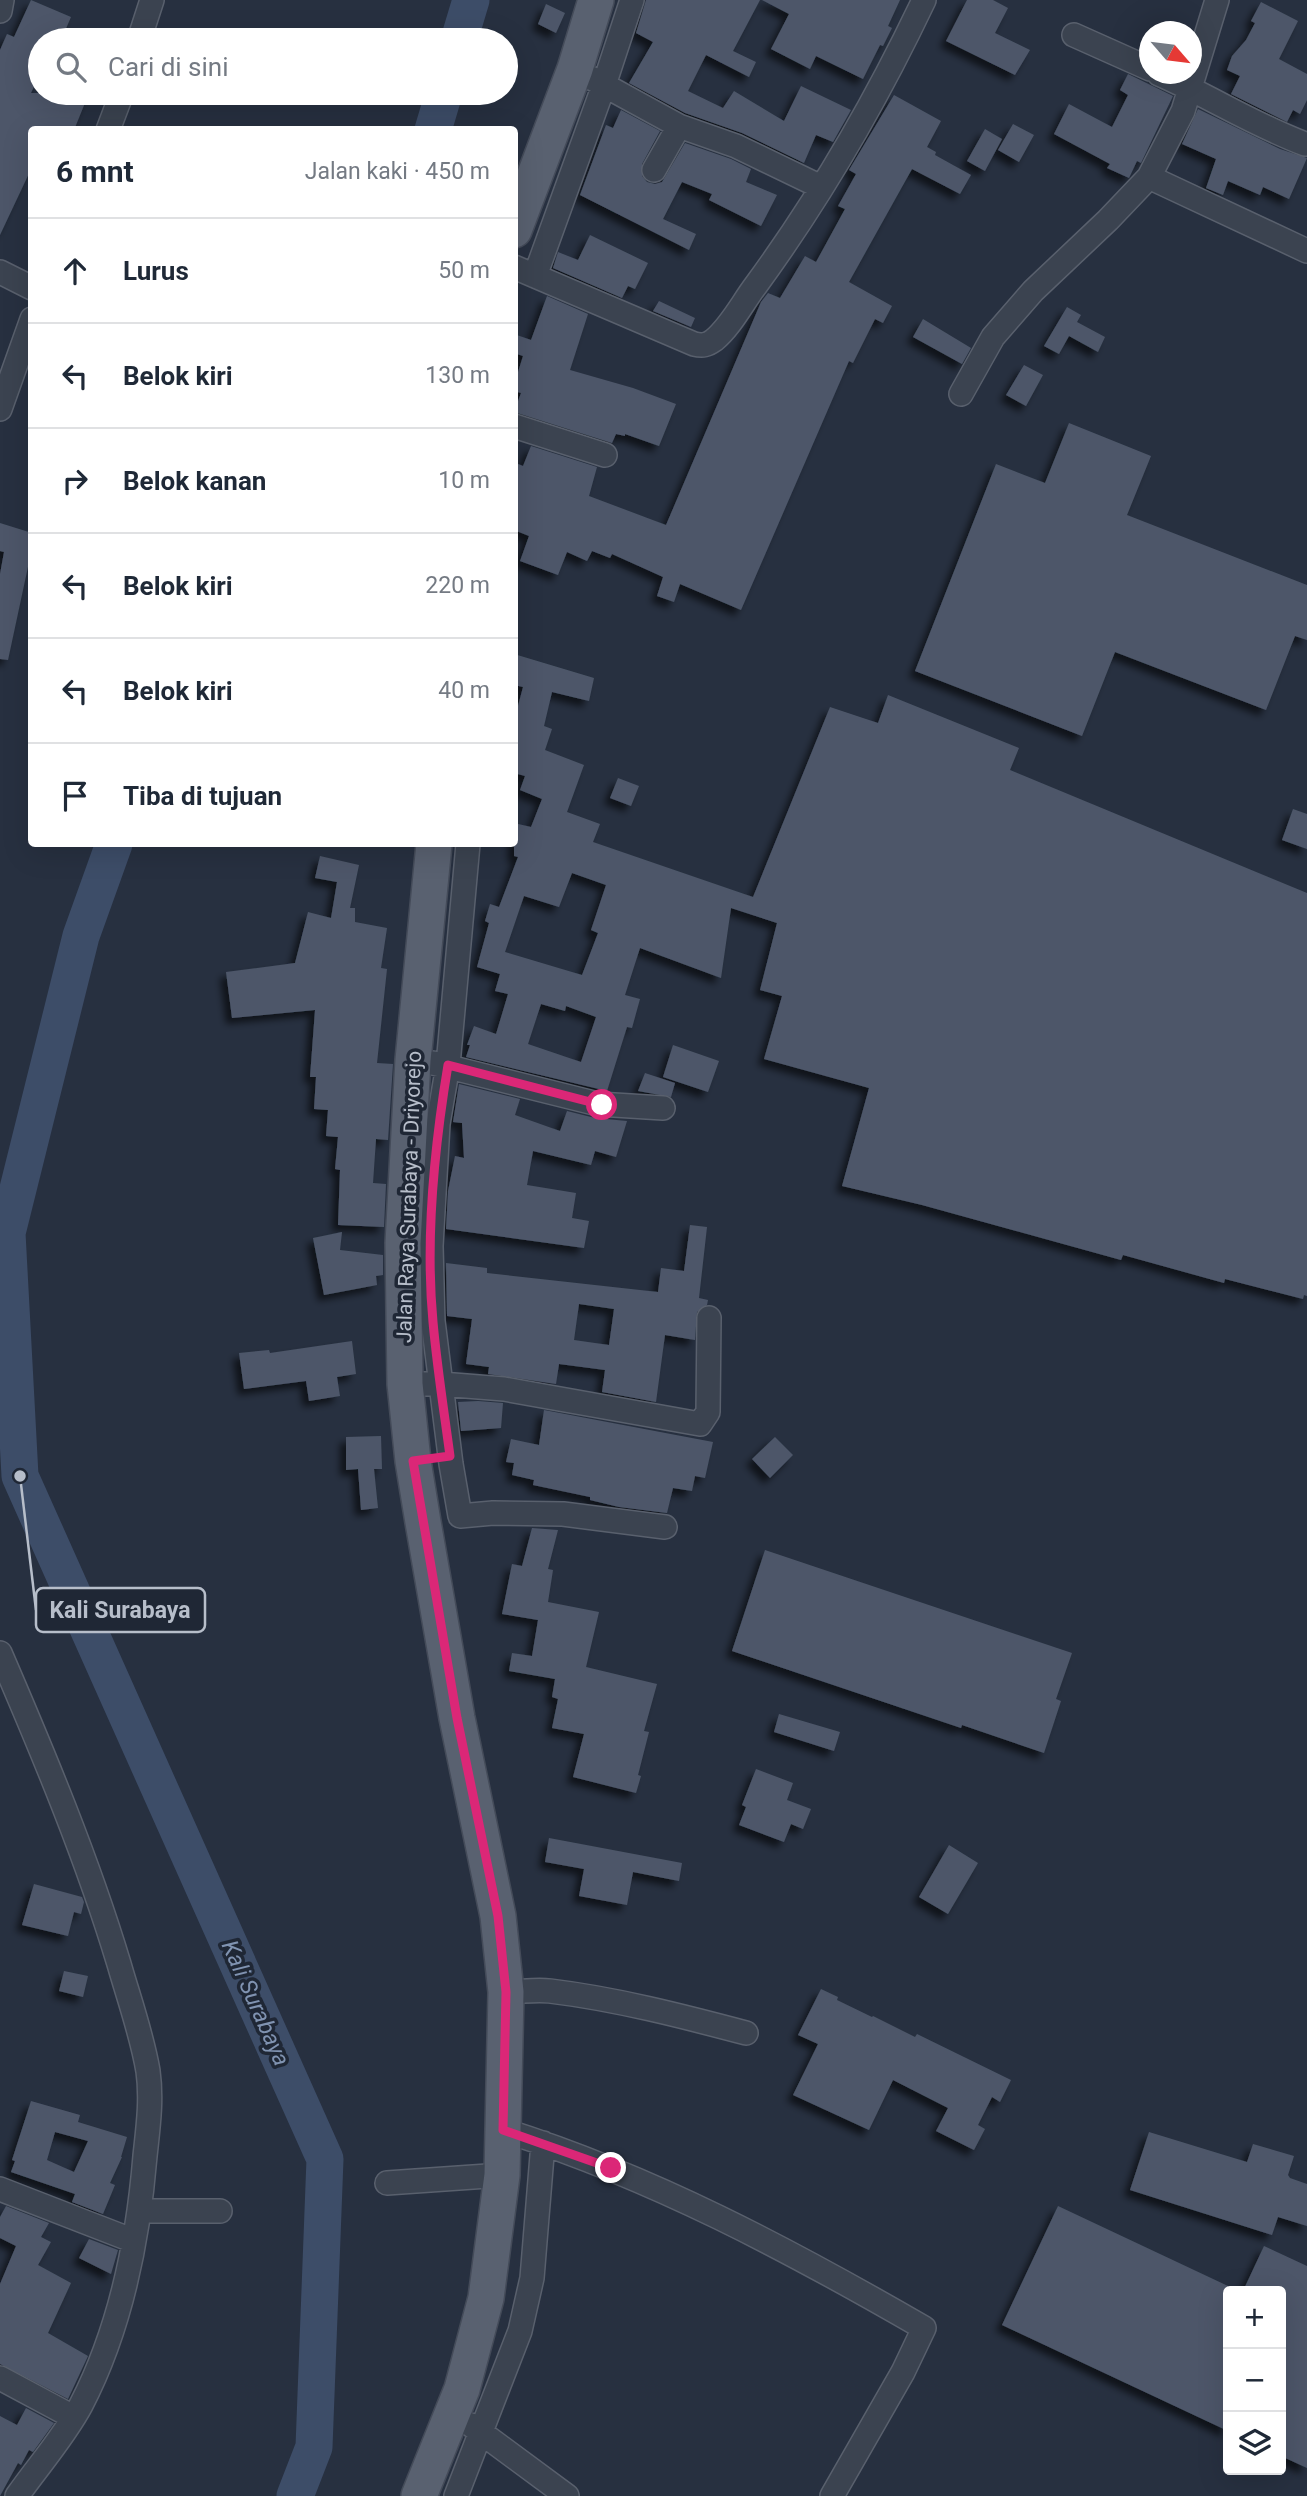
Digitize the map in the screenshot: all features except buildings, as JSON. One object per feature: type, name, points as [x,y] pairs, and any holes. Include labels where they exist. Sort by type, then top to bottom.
[{"type":"main road","points":[[518,222],[590,77],[596,0]]},
{"type":"main road","name":"Jalan Raya Surabaya - Driyorejo","points":[[419,2496],[468,2423],[462,2389],[486,2298],[502,2175],[506,1992],[498,1916],[457,1718],[413,1461],[405,1384],[403,1243],[412,1060],[433,847]]},
{"type":"street","points":[[0,12],[2,0]]},
{"type":"street","points":[[143,28],[152,0]]},
{"type":"street","points":[[632,0],[590,77],[525,272],[694,344],[706,345],[721,333],[770,266],[821,187],[890,71],[923,0]]},
{"type":"street","points":[[961,394],[993,337],[1033,291],[1149,177],[1183,111],[1217,0]]},
{"type":"street","points":[[1074,35],[1139,64]]},
{"type":"street","points":[[590,77],[679,126],[736,146],[821,187]]},
{"type":"street","points":[[1182,84],[1268,131],[1305,144]]},
{"type":"street","points":[[109,126],[117,105]]},
{"type":"street","points":[[654,170],[679,126]]},
{"type":"street","points":[[1149,177],[1307,251]]},
{"type":"street","points":[[0,272],[28,286]]},
{"type":"street","points":[[0,409],[28,330]]},
{"type":"street","points":[[518,427],[605,455]]},
{"type":"street","name":"Jalan Raya Surabaya - Driyorejo","points":[[468,847],[448,1065],[438,1124],[431,1246],[433,1321],[460,1516],[493,1513],[564,1514],[665,1527]]},
{"type":"street","points":[[412,1060],[448,1065],[598,1104],[663,1108]]},
{"type":"street","points":[[405,1384],[504,1389],[699,1423],[708,1412],[709,1318]]},
{"type":"street","points":[[413,1461],[450,1456]]},
{"type":"street","points":[[0,1653],[54,1780],[110,1935],[141,2040],[148,2072],[150,2103],[139,2211],[117,2319],[73,2417],[17,2496]]},
{"type":"street","points":[[506,1992],[547,1991],[600,1999],[664,2011],[746,2033]]},
{"type":"street","points":[[503,2130],[611,2168],[678,2197],[924,2328],[903,2372],[832,2496]]},
{"type":"street","name":"Jalan Raya Surabaya - Driyorejo","points":[[456,2496],[468,2423],[520,2331],[532,2278],[543,2143]]},
{"type":"street","points":[[387,2183],[502,2175]]},
{"type":"street","points":[[0,2189],[134,2241]]},
{"type":"street","points":[[139,2211],[220,2211]]},
{"type":"street","points":[[0,2378],[73,2417]]},
{"type":"street","points":[[468,2423],[567,2496]]},
{"type":"waterway","name":"Kali Surabaya","points":[[463,28],[471,0]]},
{"type":"waterway","name":"Kali Surabaya","points":[[434,126],[440,105]]},
{"type":"waterway","name":"Kali Surabaya","points":[[113,847],[81,936],[7,1233],[20,1476],[325,2159],[314,2447],[295,2496]]},
{"type":"place","name":"Kali Surabaya","points":[[20,1476]]},
{"type":"route","points":[[602,1105],[448,1065],[438,1124],[431,1246],[433,1321],[450,1456],[413,1461],[457,1718],[498,1916],[506,1992],[503,2130],[611,2168]]}]
